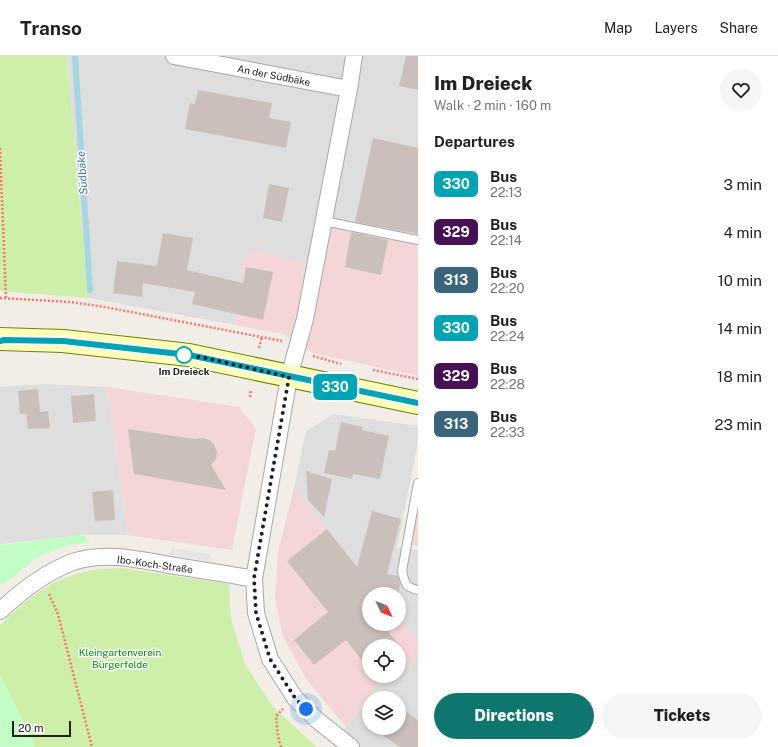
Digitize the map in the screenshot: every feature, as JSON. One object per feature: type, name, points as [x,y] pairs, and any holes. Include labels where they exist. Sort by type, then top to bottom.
[{"type":"main road","points":[[1,340],[63,341],[189,355],[418,403]]},
{"type":"street","name":"An der Südbäke","points":[[174,56],[349,89]]},
{"type":"street","points":[[351,747],[317,720],[295,698],[270,659],[256,613],[254,578],[289,377],[295,349],[304,319],[324,221],[354,56]]},
{"type":"street","name":"Ibo-Koch-Straße","points":[[0,611],[14,598],[42,577],[71,562],[98,557],[131,559],[254,578]]},
{"type":"lane","points":[[324,221],[418,240]]},
{"type":"lane","points":[[418,483],[402,572],[404,582],[408,588],[418,590]]},
{"type":"path","points":[[0,148],[6,299]]},
{"type":"path","points":[[0,298],[70,302],[105,307],[283,341],[305,354],[342,364]]},
{"type":"path","points":[[371,370],[418,379]]},
{"type":"path","points":[[42,577],[58,614],[92,747]]},
{"type":"path","points":[[281,747],[278,737],[276,716],[295,698]]},
{"type":"shaded area","points":[[67,56],[418,56],[418,245],[323,226],[314,266],[243,259],[235,325],[88,298]]},
{"type":"shaded area","points":[[322,226],[418,245],[418,376],[313,353],[283,334],[235,325],[243,259],[254,250],[314,266]]},
{"type":"shaded area","points":[[43,384],[107,387],[128,535],[83,535],[0,544],[0,387]]},
{"type":"shaded area","points":[[107,387],[239,407],[256,428],[232,550],[128,535]]},
{"type":"shaded area","points":[[334,414],[418,426],[418,442],[397,548],[418,550],[418,641],[406,626],[406,587],[374,587],[294,488],[306,431]]},
{"type":"shaded area","points":[[418,479],[418,546],[403,543]]},
{"type":"shaded area","points":[[294,488],[374,587],[362,587],[362,631],[406,631],[406,626],[418,641],[418,661],[406,667],[406,639],[362,639],[362,683],[379,683],[373,691],[362,691],[362,706],[346,727],[306,679],[283,636],[275,599],[278,552]]},
{"type":"shaded area","points":[[172,548],[210,554],[212,562],[168,555]]},
{"type":"shaded area","points":[[418,661],[418,747],[351,747],[338,738],[362,706],[362,735],[406,735],[406,691],[373,691],[379,683],[406,683],[406,667]]},
{"type":"green space","points":[[0,56],[67,56],[88,298],[0,291]]},
{"type":"green space","points":[[83,535],[90,542],[69,545],[38,557],[4,584],[0,584],[0,545]]},
{"type":"green space","name":"Kleingartenverein Bürgerfelde","points":[[122,568],[229,584],[231,619],[245,664],[274,708],[317,747],[34,747],[33,740],[0,674],[0,625],[30,598],[62,579],[92,570]]},
{"type":"green space","points":[[0,674],[33,740],[34,747],[0,747]]},
{"type":"building","points":[[406,56],[418,56],[418,90],[399,86]]},
{"type":"building","points":[[198,90],[272,103],[269,118],[291,122],[286,148],[185,129],[190,103],[195,104]]},
{"type":"building","points":[[373,138],[418,148],[418,234],[355,222]]},
{"type":"building","points":[[269,184],[289,188],[282,222],[263,218]]},
{"type":"building","points":[[351,232],[388,240],[381,275],[345,267]]},
{"type":"building","points":[[163,233],[193,238],[187,270],[243,283],[246,267],[273,272],[263,320],[192,304],[195,292],[143,283],[142,297],[113,293],[117,261],[157,266]]},
{"type":"building","points":[[38,389],[40,412],[48,411],[50,428],[28,429],[26,414],[20,414],[18,391]]},
{"type":"building","points":[[94,394],[96,421],[73,423],[71,396]]},
{"type":"building","points":[[341,422],[362,427],[362,430],[389,436],[380,479],[353,474],[352,479],[324,473],[329,450],[335,451]]},
{"type":"building","points":[[128,429],[210,440],[217,452],[216,459],[211,465],[226,490],[134,474]]},
{"type":"building","points":[[306,471],[332,479],[324,517],[308,500]]},
{"type":"building","points":[[113,490],[115,520],[95,521],[92,492]]},
{"type":"building","points":[[372,511],[401,519],[387,574],[398,576],[400,587],[362,587],[362,631],[388,631],[394,639],[362,639],[362,660],[346,640],[314,665],[294,640],[328,612],[287,561],[327,529],[357,567]]},
{"type":"building","points":[[406,712],[418,720],[418,747],[400,747],[382,735],[406,735]]},
{"type":"waterway","name":"Südbäke","points":[[75,56],[90,290]]},
{"type":"bus line","name":"330","points":[[0,341],[63,341],[189,355],[418,403]]},
{"type":"place","name":"Im Dreieck","points":[[184,355]]},
{"type":"route","points":[[184,355],[201,357],[289,377],[256,559],[254,578],[256,613],[270,659],[295,698],[306,709]]}]
